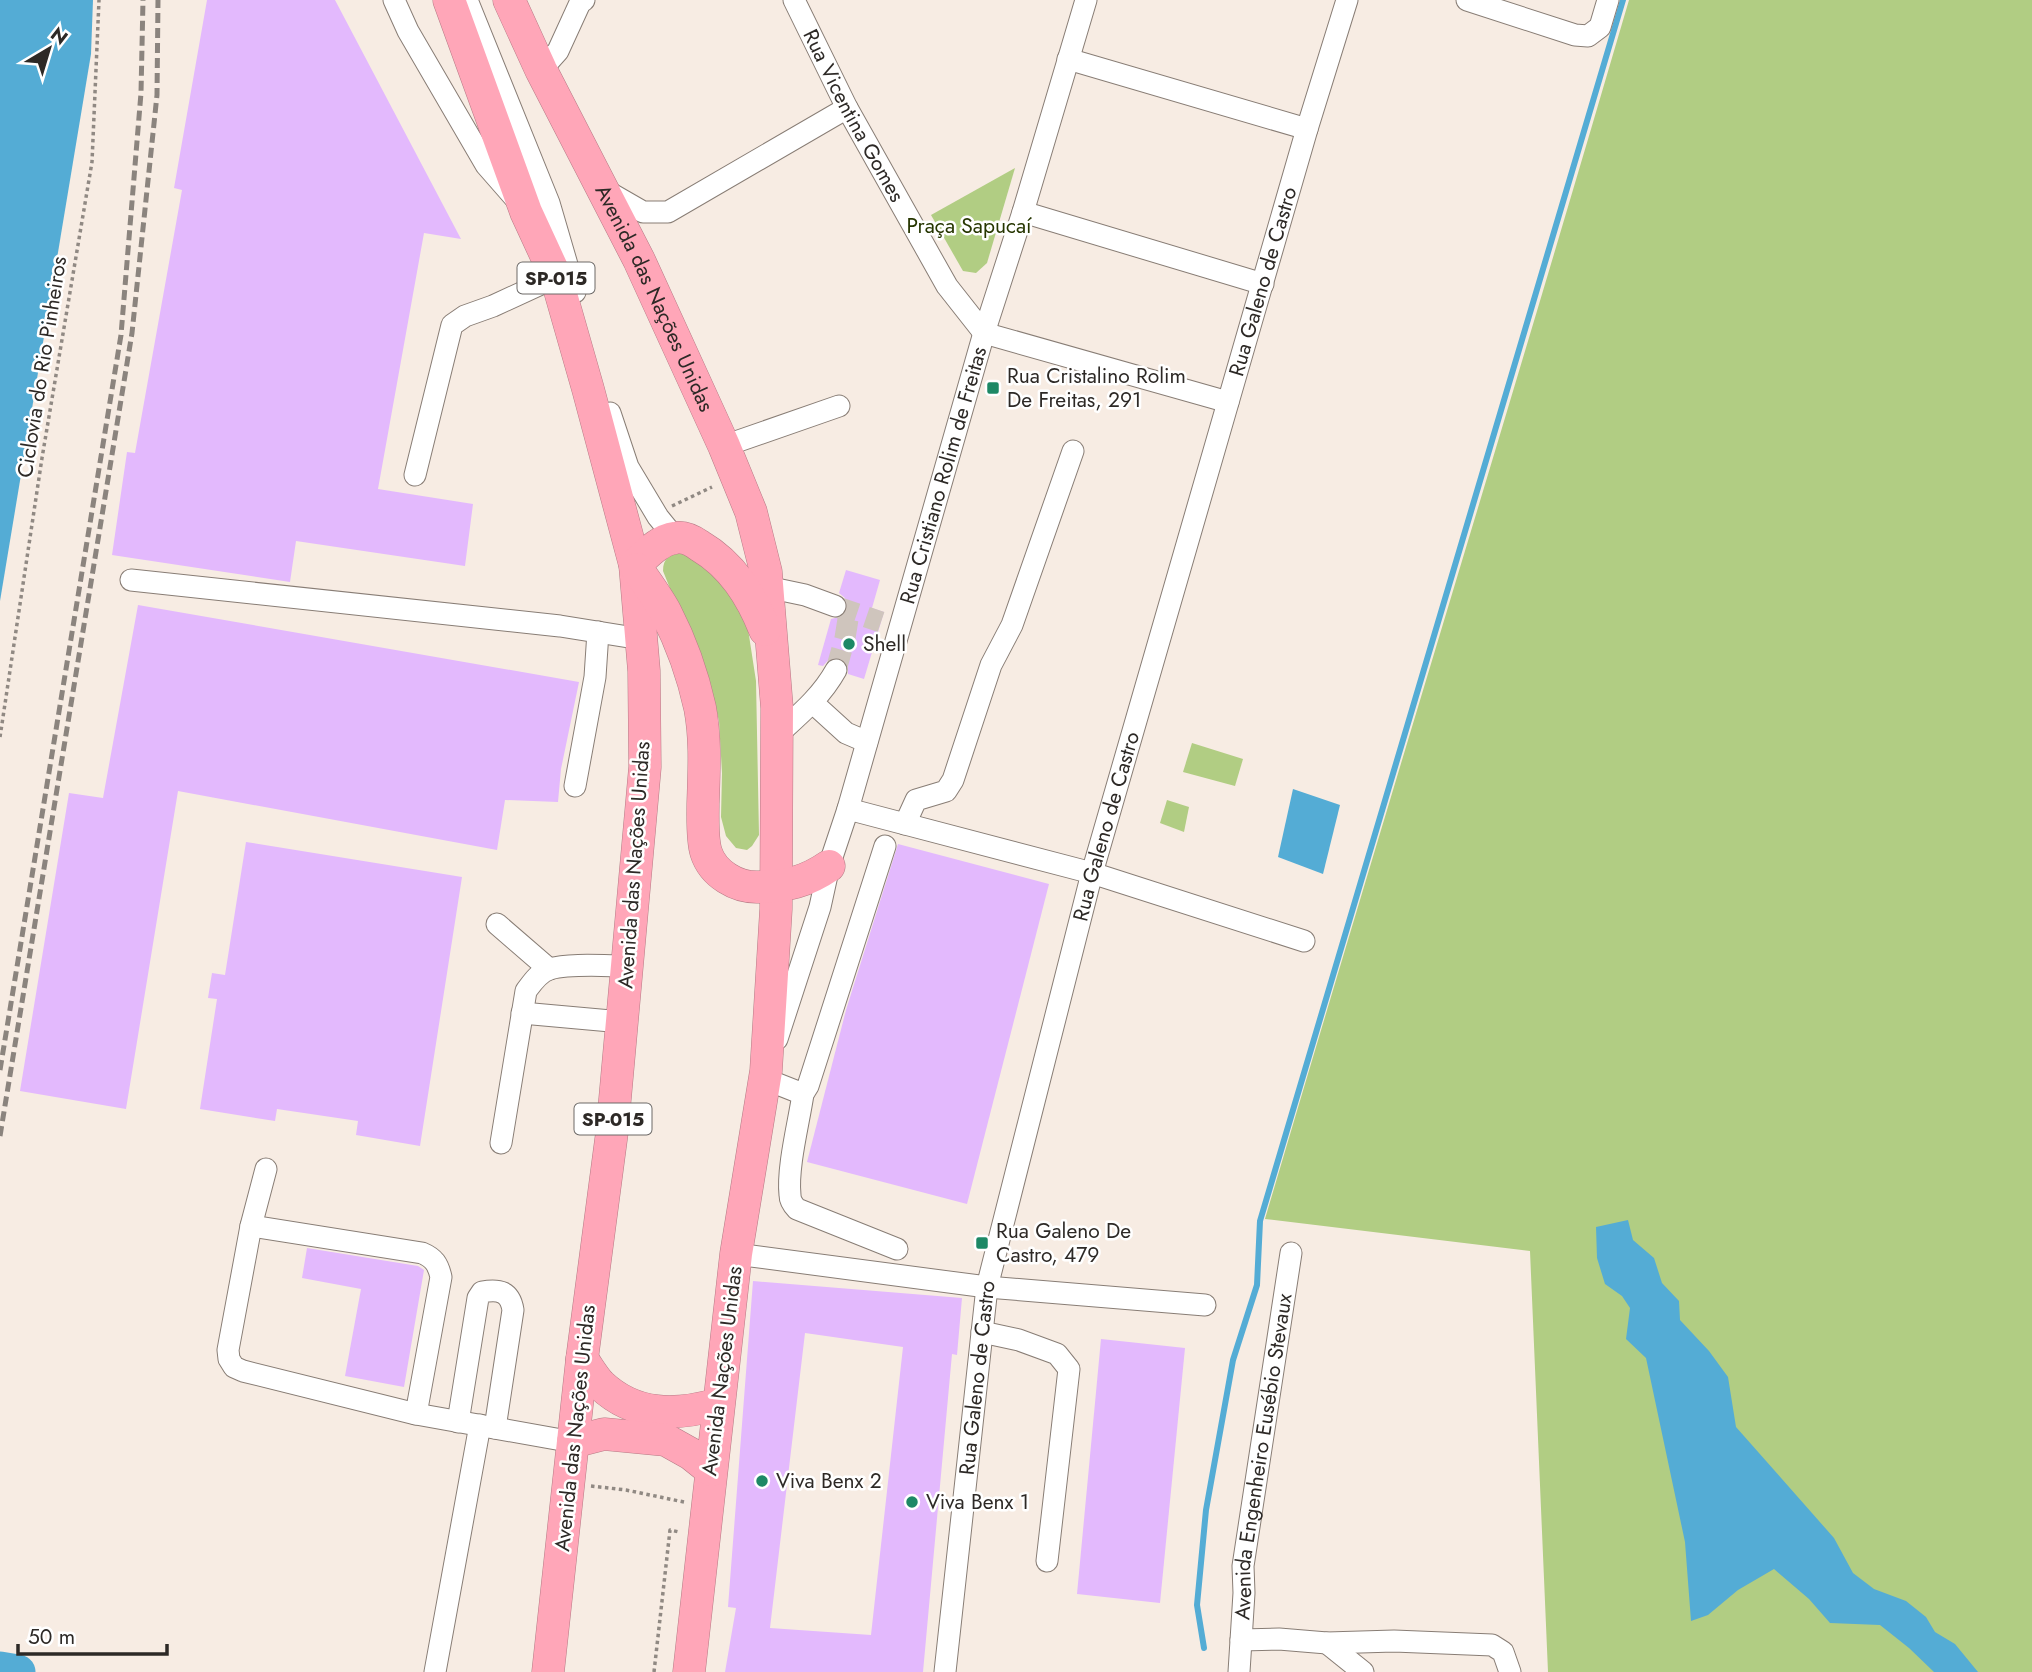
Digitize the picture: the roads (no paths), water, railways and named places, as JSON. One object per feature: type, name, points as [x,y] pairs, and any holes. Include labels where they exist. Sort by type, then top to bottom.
[{"type":"highway","name":"Avenida das Nações Unidas","points":[[449,0],[526,212],[556,277],[635,565],[644,671],[645,767],[612,1132],[582,1359],[548,1672]]},
{"type":"highway","name":"Avenida das Nações Unidas","points":[[509,0],[541,70],[639,260],[724,446],[751,512],[766,572],[777,735],[776,886],[766,1075]]},
{"type":"highway","points":[[773,650],[757,610],[738,579],[715,555],[666,527],[657,545],[635,565],[666,612],[684,656],[700,708],[704,745],[703,818],[706,852],[713,864],[734,883],[746,888],[776,886],[813,877],[829,866]]},
{"type":"highway","name":"Avenida Nações Unidas","points":[[689,1672],[736,1254],[766,1075]]},
{"type":"highway","points":[[582,1359],[599,1383],[614,1396],[635,1408],[670,1412],[719,1404]]},
{"type":"highway","points":[[573,1442],[604,1434],[666,1440],[711,1469]]},
{"type":"street","points":[[394,0],[408,31],[486,165],[526,212]]},
{"type":"street","points":[[467,0],[549,204],[628,467],[666,527]]},
{"type":"street","points":[[541,70],[558,51],[580,3],[584,0]]},
{"type":"street","name":"Rua Vicentina Gomes","points":[[794,0],[847,108],[947,286],[984,333]]},
{"type":"street","name":"Rua Galeno de Castro","points":[[945,1672],[987,1287],[1091,873],[1307,129],[1348,0]]},
{"type":"street","points":[[1467,0],[1574,35],[1588,36],[1600,27],[1608,0]]},
{"type":"street","name":"Rua Cristiano Rolim de Freitas","points":[[766,1075],[820,907],[829,866],[867,742],[890,626],[1023,212],[1084,2]]},
{"type":"street","points":[[1068,59],[1307,129]]},
{"type":"street","points":[[602,189],[643,212],[668,212],[847,108]]},
{"type":"street","points":[[1023,212],[1263,284]]},
{"type":"street","points":[[415,475],[452,325],[465,316],[556,277]]},
{"type":"street","points":[[984,333],[1228,402]]},
{"type":"street","points":[[724,446],[839,406]]},
{"type":"street","points":[[905,824],[916,800],[946,791],[953,780],[991,665],[1012,625],[1073,451]]},
{"type":"street","points":[[131,580],[560,626],[641,639]]},
{"type":"street","points":[[767,587],[805,595],[835,607]]},
{"type":"street","points":[[575,786],[595,677],[598,632]]},
{"type":"street","points":[[777,735],[813,703],[836,670]]},
{"type":"street","points":[[813,703],[846,733],[867,742]]},
{"type":"street","points":[[848,809],[1091,873],[1304,941]]},
{"type":"street","points":[[886,846],[803,1094],[790,1175],[790,1196],[797,1209],[897,1249]]},
{"type":"street","points":[[497,925],[549,969]]},
{"type":"street","points":[[501,1143],[526,991],[536,978],[549,969],[627,966]]},
{"type":"street","points":[[523,1013],[622,1022]]},
{"type":"street","points":[[766,1075],[803,1094]]},
{"type":"street","points":[[266,1169],[251,1226],[229,1350],[229,1359],[234,1367],[416,1414],[573,1442]]},
{"type":"street","points":[[251,1226],[422,1253],[432,1257],[439,1266],[441,1277],[416,1414]]},
{"type":"street","name":"Avenida Engenheiro Eusébio Stevaux","points":[[1237,1669],[1244,1593],[1243,1566],[1291,1253]]},
{"type":"street","points":[[736,1254],[987,1287],[1205,1305]]},
{"type":"street","points":[[435,1672],[513,1310],[511,1299],[506,1294],[491,1290],[482,1292],[478,1298],[458,1422]]},
{"type":"street","points":[[982,1332],[1019,1340],[1057,1354],[1069,1368],[1047,1560]]},
{"type":"street","points":[[1241,1640],[1492,1645],[1503,1652],[1510,1672]]},
{"type":"street","points":[[1327,1643],[1363,1672]]},
{"type":"water","points":[[0,0],[93,0],[91,54],[0,601]]},
{"type":"water","points":[[1293,789],[1340,805],[1323,874],[1278,857]]},
{"type":"water","points":[[1628,1220],[1633,1240],[1654,1258],[1662,1283],[1679,1301],[1680,1320],[1709,1351],[1728,1377],[1736,1427],[1834,1538],[1853,1573],[1874,1589],[1906,1601],[1926,1617],[1935,1632],[1955,1644],[1978,1672],[1934,1672],[1880,1625],[1830,1623],[1809,1599],[1774,1569],[1738,1590],[1708,1615],[1691,1621],[1685,1542],[1646,1358],[1626,1339],[1630,1308],[1622,1296],[1605,1284],[1597,1258],[1596,1227]]},
{"type":"waterway","points":[[1204,1648],[1197,1605],[1206,1510],[1233,1360],[1257,1285],[1260,1221],[1623,0]]},
{"type":"waterway","points":[[0,1669],[18,1672]]},
{"type":"tunnel","points":[[837,607],[881,622]]},
{"type":"tunnel","points":[[836,670],[849,613]]},
{"type":"railway","points":[[0,1070],[121,335],[141,93],[143,0]]},
{"type":"railway","points":[[0,1136],[132,333],[157,95],[158,0]]},
{"type":"place","name":"Rua Cristalino Rolim De Freitas, 291","points":[[993,388]]},
{"type":"place","name":"Shell","points":[[849,644]]},
{"type":"place","name":"Rua Galeno De Castro, 479","points":[[982,1243]]},
{"type":"place","name":"Viva Benx 2","points":[[762,1481]]},
{"type":"place","name":"Viva Benx 1","points":[[912,1502]]},
{"type":"park label","name":"Praça Sapucaí","points":[[969,226]]}]
